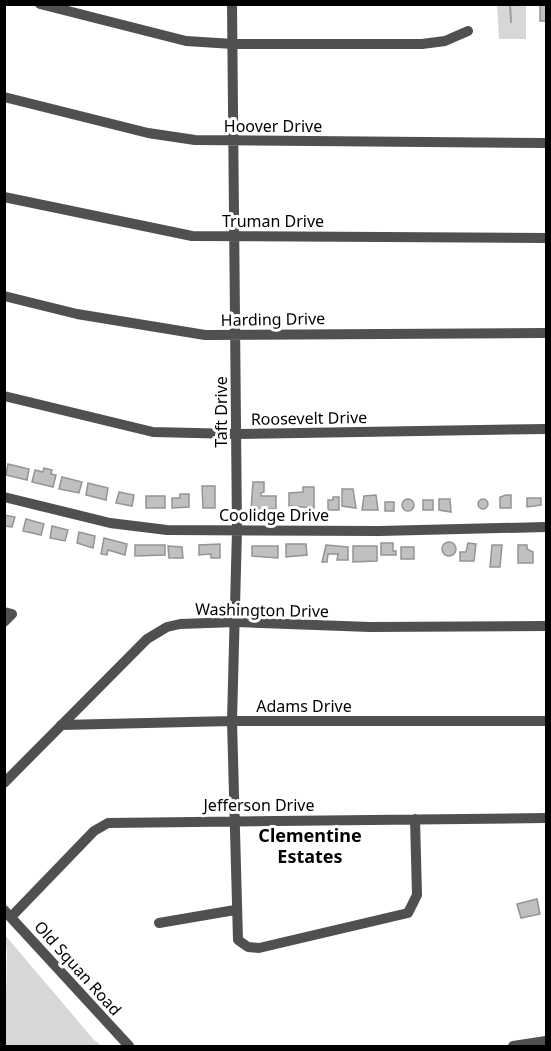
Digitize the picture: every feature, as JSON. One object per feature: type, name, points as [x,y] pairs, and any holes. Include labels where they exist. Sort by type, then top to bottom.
[{"type":"street","points":[[40,4],[186,41],[233,44],[422,44],[445,41],[468,31]]},
{"type":"street","name":"Taft Drive","points":[[232,4],[237,530],[232,721],[235,910],[238,940],[253,948],[403,916],[412,908],[417,895],[415,819]]},
{"type":"street","name":"Hoover Drive","points":[[4,97],[172,138],[234,141],[546,143]]},
{"type":"street","name":"Truman Drive","points":[[4,197],[173,233],[235,236],[546,238]]},
{"type":"street","name":"Harding Drive","points":[[4,296],[77,314],[172,332],[205,335],[236,333],[546,333]]},
{"type":"street","name":"Roosevelt Drive","points":[[4,396],[153,432],[236,434],[546,429]]},
{"type":"street","name":"Coolidge Drive","points":[[4,496],[129,527],[167,530],[379,531],[546,527]]},
{"type":"street","points":[[4,612],[12,614],[4,622]]},
{"type":"street","name":"Washington Drive","points":[[4,783],[156,632],[180,624],[236,622],[370,627],[546,626]]},
{"type":"street","name":"Adams Drive","points":[[61,725],[232,721],[546,721]]},
{"type":"street","name":"Jefferson Drive","points":[[8,913],[94,831],[108,823],[546,818]]},
{"type":"street","points":[[159,923],[235,910]]},
{"type":"street","name":"Old Squan Road","points":[[8,913],[127,1044]]},
{"type":"street","points":[[513,1047],[546,1041]]},
{"type":"shaded area","points":[[497,5],[526,5],[526,39],[499,39]]},
{"type":"shaded area","points":[[5,935],[94,1040],[102,1046],[5,1046],[7,954]]},
{"type":"building","points":[[540,4],[546,4],[546,21],[540,21]]},
{"type":"building","points":[[8,464],[29,469],[27,480],[6,475]]},
{"type":"building","points":[[44,468],[52,470],[51,474],[56,475],[53,487],[32,482],[35,470],[43,472]]},
{"type":"building","points":[[62,477],[82,482],[79,493],[59,489]]},
{"type":"building","points":[[253,482],[264,482],[264,492],[261,496],[276,496],[276,509],[251,509]]},
{"type":"building","points":[[88,483],[108,488],[106,500],[86,495]]},
{"type":"building","points":[[202,486],[215,486],[215,508],[203,508]]},
{"type":"building","points":[[303,487],[314,487],[314,508],[289,506],[289,493],[303,492]]},
{"type":"building","points":[[342,489],[353,489],[356,508],[342,506]]},
{"type":"building","points":[[119,492],[134,495],[132,506],[116,503]]},
{"type":"building","points":[[180,494],[189,494],[189,507],[172,508],[172,498],[180,498]]},
{"type":"building","points":[[376,495],[378,510],[362,510],[364,496]]},
{"type":"building","points":[[511,495],[511,508],[500,508],[500,497]]},
{"type":"building","points":[[146,496],[165,496],[165,508],[146,508]]},
{"type":"building","points":[[333,497],[339,497],[339,510],[328,510],[328,500],[333,500]]},
{"type":"building","points":[[527,498],[541,498],[541,505],[527,507]]},
{"type":"building","points":[[410,499],[414,505],[410,511],[406,511],[402,503]]},
{"type":"building","points":[[439,499],[450,499],[451,512],[439,510]]},
{"type":"building","points":[[483,499],[487,500],[487,508],[483,509],[479,508],[478,504],[479,500]]},
{"type":"building","points":[[423,500],[433,500],[433,510],[423,510]]},
{"type":"building","points":[[385,502],[394,502],[394,511],[385,511]]},
{"type":"building","points":[[4,515],[15,517],[12,527],[4,526]]},
{"type":"building","points":[[26,519],[44,524],[41,535],[23,531]]},
{"type":"building","points":[[52,526],[68,530],[65,541],[50,538]]},
{"type":"building","points":[[79,532],[95,536],[93,548],[77,543]]},
{"type":"building","points":[[104,538],[127,544],[125,555],[108,550],[107,555],[101,554]]},
{"type":"building","points":[[449,542],[454,544],[456,549],[454,554],[449,556],[444,554],[442,549],[444,544]]},
{"type":"building","points":[[381,543],[393,543],[393,551],[396,551],[396,555],[381,555]]},
{"type":"building","points":[[468,543],[476,544],[474,561],[460,561],[460,552],[466,552]]},
{"type":"building","points":[[220,544],[220,558],[211,558],[211,554],[199,555],[199,545]]},
{"type":"building","points":[[286,544],[306,544],[307,555],[286,557]]},
{"type":"building","points":[[135,545],[165,545],[165,555],[135,556]]},
{"type":"building","points":[[326,545],[348,547],[348,560],[337,560],[338,554],[328,554],[327,562],[322,562]]},
{"type":"building","points":[[492,545],[502,545],[500,567],[490,567]]},
{"type":"building","points":[[518,545],[527,545],[527,549],[533,552],[533,563],[518,563]]},
{"type":"building","points":[[168,546],[182,547],[183,558],[169,558]]},
{"type":"building","points":[[252,546],[278,546],[278,558],[252,556]]},
{"type":"building","points":[[353,546],[377,546],[377,561],[353,562]]},
{"type":"building","points":[[401,547],[414,547],[414,559],[401,559]]},
{"type":"building","points":[[537,899],[540,914],[521,918],[517,904]]},
{"type":"waterway","points":[[510,4],[511,22]]},
{"type":"district","name":"Clementine Estates","points":[[310,846]]}]
